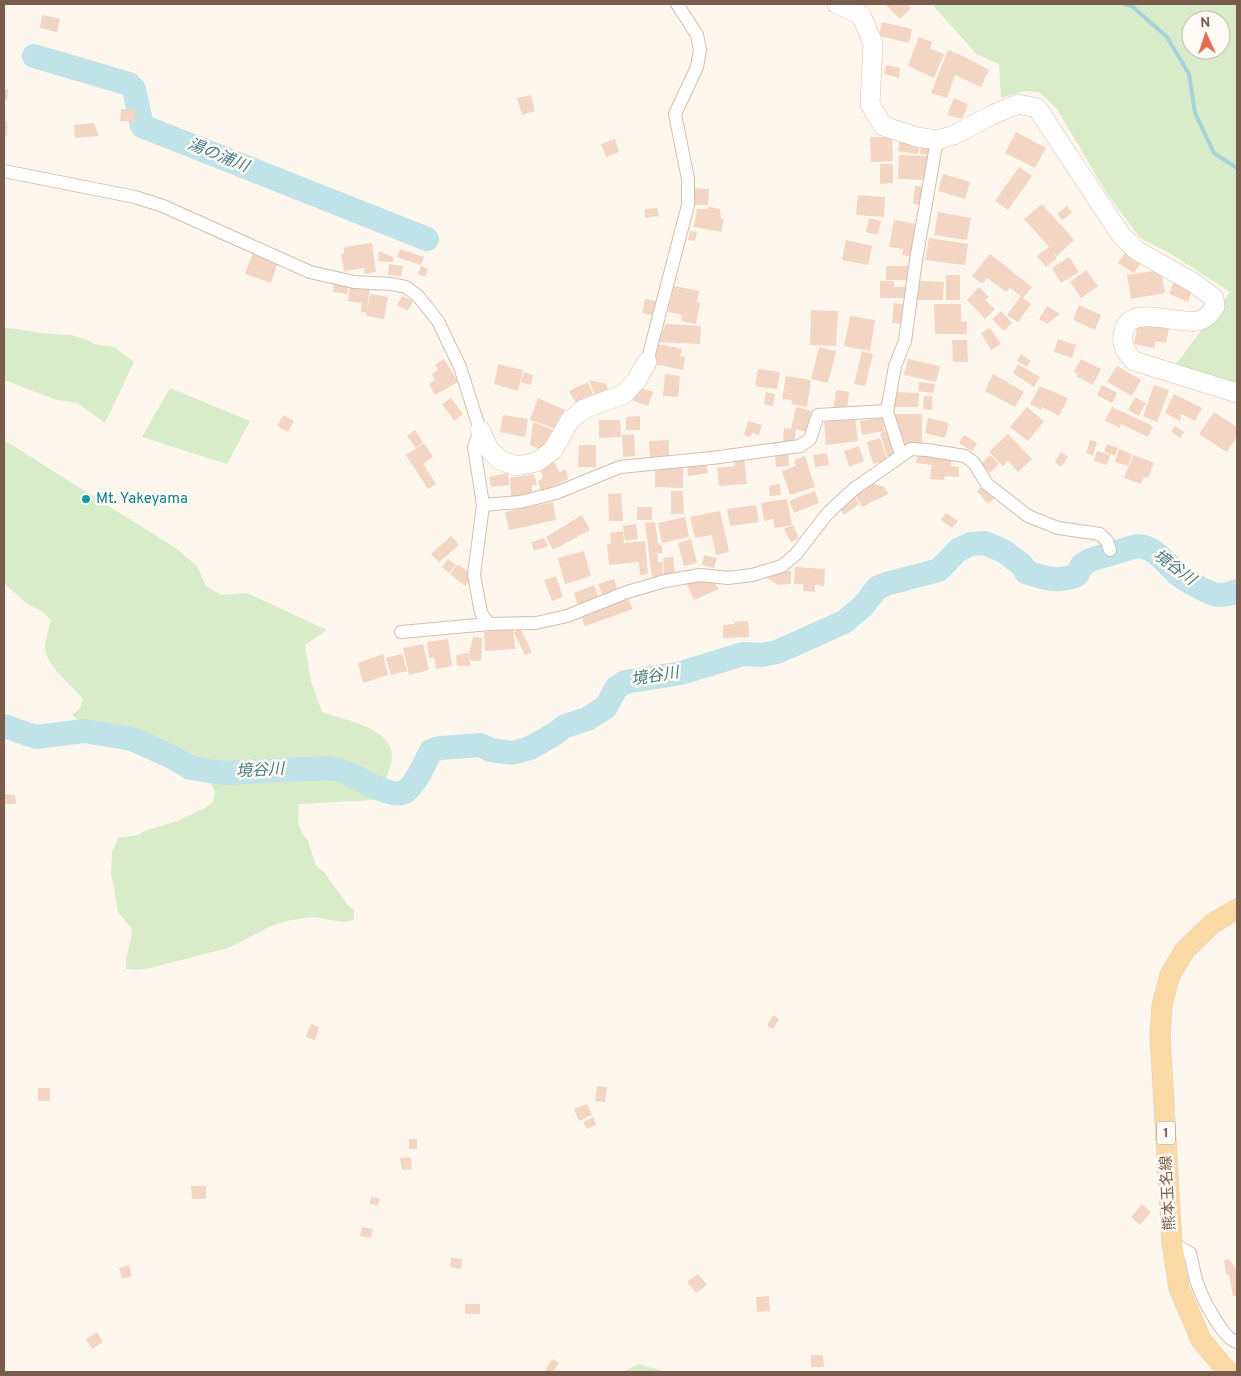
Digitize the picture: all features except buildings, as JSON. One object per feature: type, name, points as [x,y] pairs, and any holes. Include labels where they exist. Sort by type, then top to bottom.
[{"type":"main road","name":"熊本玉名線","points":[[1228,1372],[1201,1340],[1179,1288],[1172,1243],[1160,1035],[1162,1006],[1170,975],[1185,950],[1213,923],[1237,909]]},
{"type":"street","points":[[4,171],[135,197],[163,206],[310,272],[354,282],[392,284],[406,287],[418,296],[438,321],[460,367],[480,430],[489,449],[500,460],[516,466],[537,462],[553,450],[570,420],[584,409],[624,394],[636,381],[647,362],[688,205],[688,179],[675,114],[697,67],[700,50],[696,35],[677,4]]},
{"type":"street","points":[[837,4],[861,10],[873,44],[870,104],[883,126],[937,140],[954,136],[992,115],[1018,104],[1037,108],[1121,235],[1136,250],[1194,282],[1214,298],[1215,307],[1207,316],[1198,321],[1144,316],[1133,318],[1125,326],[1121,339],[1124,350],[1134,361],[1237,393]]},
{"type":"street","points":[[902,455],[888,411],[895,366],[905,341],[916,260],[937,140]]},
{"type":"street","points":[[483,505],[520,502],[556,493],[620,467],[712,458],[800,446],[810,440],[818,415],[888,411]]},
{"type":"street","points":[[480,430],[474,447],[483,505],[474,575],[481,612],[489,624]]},
{"type":"street","points":[[401,632],[489,624],[536,623],[567,616],[627,592],[665,581],[700,575],[728,578],[752,575],[782,566],[796,554],[828,513],[854,488],[911,449],[965,456],[974,463],[987,484],[1028,516],[1058,528],[1100,534],[1107,542],[1110,550]]},
{"type":"street","points":[[1172,1243],[1190,1253],[1199,1288],[1222,1331],[1234,1342],[1237,1342]]},
{"type":"green space","points":[[932,4],[1237,4],[1237,385],[1176,364],[1230,292],[1171,254],[1140,238],[1106,192],[1057,109],[1039,92],[1024,91],[1001,98],[999,64],[976,54]]},
{"type":"green space","points":[[4,327],[40,333],[71,335],[94,344],[114,347],[134,362],[105,423],[77,403],[57,400],[4,380]]},
{"type":"green space","points":[[170,388],[250,421],[227,464],[142,437]]},
{"type":"green space","points":[[4,440],[177,549],[197,566],[206,586],[221,595],[247,593],[327,630],[305,645],[311,681],[322,712],[365,726],[376,732],[384,738],[390,747],[392,757],[388,773],[376,800],[299,804],[298,823],[308,841],[316,866],[324,872],[347,904],[354,910],[354,920],[343,922],[312,917],[291,920],[271,926],[228,948],[146,969],[126,969],[132,929],[118,912],[111,873],[112,852],[118,838],[138,835],[147,830],[177,821],[205,808],[213,802],[215,792],[206,774],[158,739],[148,738],[128,731],[96,729],[86,726],[72,715],[80,708],[83,699],[54,668],[46,655],[46,641],[51,620],[43,612],[25,602],[4,583]]},
{"type":"green space","points":[[638,1364],[667,1372],[624,1372]]},
{"type":"waterway","points":[[1125,4],[1133,7],[1167,37],[1189,74],[1195,113],[1214,153],[1237,168]]},
{"type":"waterway","name":"湯の浦川","points":[[34,56],[129,84],[134,89],[142,126],[427,239]]},
{"type":"waterway","name":"境谷川","points":[[4,726],[36,737],[84,731],[132,739],[191,768],[222,773],[336,769],[384,791],[400,793],[406,791],[414,782],[431,751],[440,748],[480,745],[491,750],[512,753],[530,748],[565,726],[587,719],[606,707],[616,688],[625,682],[681,673],[743,654],[762,655],[777,652],[844,622],[863,606],[877,588],[939,570],[958,550],[971,544],[985,543],[1005,552],[1022,565],[1026,572],[1045,578],[1058,579],[1077,575],[1082,565],[1090,560],[1137,546],[1143,547],[1155,552],[1174,571],[1206,591],[1220,595],[1237,591]]},
{"type":"place","name":"Mt. Yakeyama","points":[[86,499]]}]
